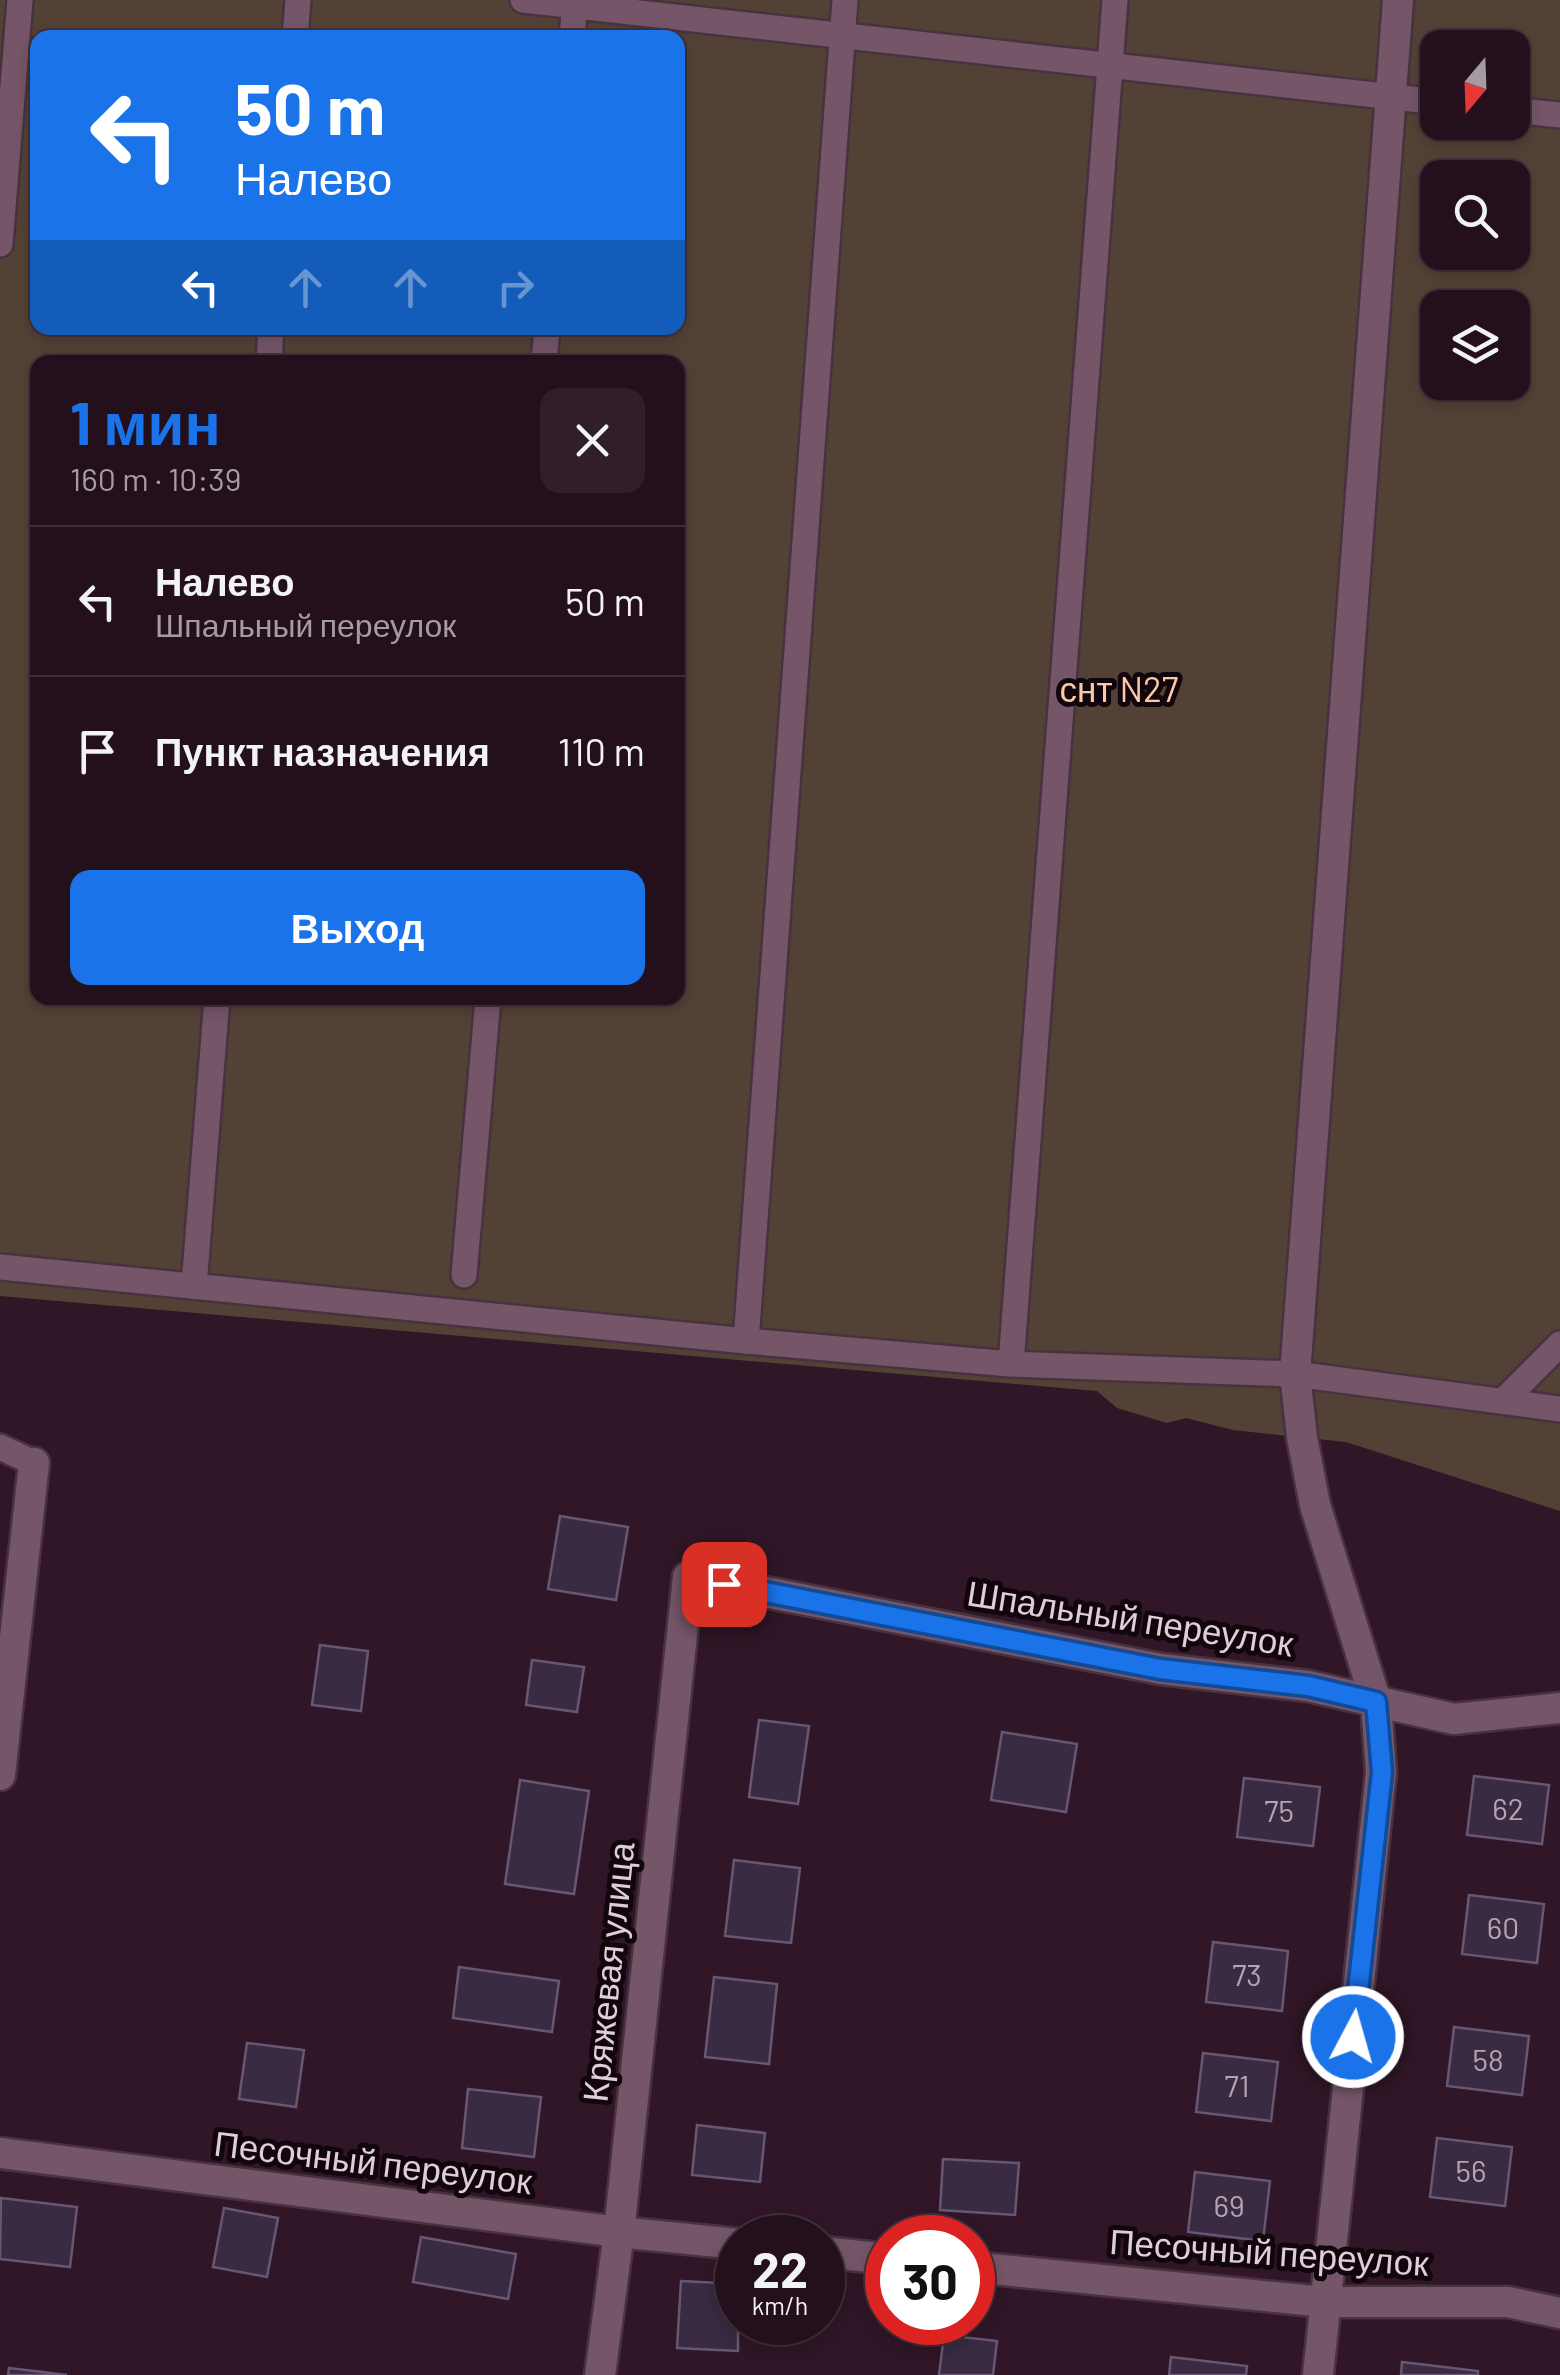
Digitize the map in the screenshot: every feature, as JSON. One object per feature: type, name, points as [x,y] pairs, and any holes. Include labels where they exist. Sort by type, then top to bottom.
[{"type":"street","points":[[1318,2375],[1382,1772],[1376,1702],[1315,1506],[1302,1437],[1296,1374],[1398,0]]},
{"type":"street","points":[[0,1775],[34,1464]]},
{"type":"street","name":"Шпальный переулок","points":[[688,1577],[1160,1669],[1308,1686],[1454,1719],[1560,1708]]},
{"type":"street","name":"Кряжевая улица","points":[[600,2375],[619,2232],[688,1577]]},
{"type":"street","name":"Песочный переулок","points":[[0,2153],[715,2242]]},
{"type":"street","name":"Песочный переулок","points":[[995,2269],[1325,2302],[1508,2302],[1560,2313]]},
{"type":"lane","points":[[0,244],[20,0]]},
{"type":"lane","points":[[296,30],[298,0]]},
{"type":"lane","points":[[523,0],[575,2],[1420,100]]},
{"type":"lane","points":[[746,1341],[845,0]]},
{"type":"lane","points":[[1011,1364],[1116,0]]},
{"type":"lane","points":[[573,30],[575,2]]},
{"type":"lane","points":[[1530,112],[1560,115]]},
{"type":"lane","points":[[194,1286],[216,1005]]},
{"type":"lane","points":[[464,1275],[487,1005]]},
{"type":"lane","points":[[0,1267],[1011,1364],[1296,1374],[1560,1409]]},
{"type":"lane","points":[[1503,1402],[1560,1344]]},
{"type":"lane","points":[[0,1448],[34,1464]]},
{"type":"green space","name":"снт N27","points":[[0,0],[1560,0],[1560,1511],[1346,1442],[1233,1430],[1186,1418],[1167,1423],[1117,1408],[1097,1391],[0,1296]]},
{"type":"building","points":[[560,1516],[628,1527],[616,1600],[548,1589]]},
{"type":"building","points":[[320,1645],[368,1651],[361,1711],[312,1705]]},
{"type":"building","points":[[532,1660],[584,1667],[577,1712],[526,1705]]},
{"type":"building","points":[[759,1720],[809,1726],[798,1804],[749,1797]]},
{"type":"building","points":[[1002,1732],[1077,1744],[1066,1812],[991,1800]]},
{"type":"building","points":[[1474,1776],[1549,1785],[1542,1844],[1467,1835]]},
{"type":"building","points":[[1244,1778],[1320,1787],[1313,1846],[1237,1837]]},
{"type":"building","points":[[520,1780],[589,1791],[574,1894],[505,1884]]},
{"type":"building","points":[[734,1860],[800,1868],[791,1943],[725,1936]]},
{"type":"building","points":[[1469,1895],[1544,1904],[1537,1963],[1462,1954]]},
{"type":"building","points":[[1213,1942],[1288,1951],[1282,2011],[1206,2002]]},
{"type":"building","points":[[459,1967],[559,1981],[552,2032],[453,2018]]},
{"type":"building","points":[[714,1977],[777,1984],[769,2064],[705,2057]]},
{"type":"building","points":[[1454,2027],[1529,2036],[1522,2095],[1447,2086]]},
{"type":"building","points":[[247,2043],[304,2050],[296,2107],[239,2099]]},
{"type":"building","points":[[1203,2053],[1278,2062],[1271,2121],[1196,2112]]},
{"type":"building","points":[[468,2089],[541,2097],[534,2157],[462,2148]]},
{"type":"building","points":[[697,2125],[765,2133],[760,2182],[692,2175]]},
{"type":"building","points":[[1437,2138],[1512,2147],[1505,2206],[1430,2197]]},
{"type":"building","points":[[943,2159],[1019,2163],[1015,2215],[940,2210]]},
{"type":"building","points":[[1195,2172],[1270,2181],[1263,2241],[1188,2232]]},
{"type":"building","points":[[1,2198],[77,2207],[70,2267],[0,2259]]},
{"type":"building","points":[[224,2208],[278,2218],[267,2277],[213,2267]]},
{"type":"building","points":[[421,2237],[516,2254],[508,2299],[413,2282]]},
{"type":"building","points":[[681,2281],[715,2283],[715,2345],[738,2345],[738,2351],[677,2348]]},
{"type":"building","points":[[997,2341],[993,2375],[939,2375],[943,2345],[995,2345]]},
{"type":"building","points":[[1171,2357],[1247,2366],[1246,2375],[1169,2375]]},
{"type":"building","points":[[1402,2362],[1478,2371],[1478,2375],[1401,2375]]},
{"type":"building","points":[[9,2368],[67,2375],[8,2375]]},
{"type":"route","points":[[724,1584],[1160,1669],[1308,1686],[1376,1702],[1382,1772],[1353,2037]]}]
